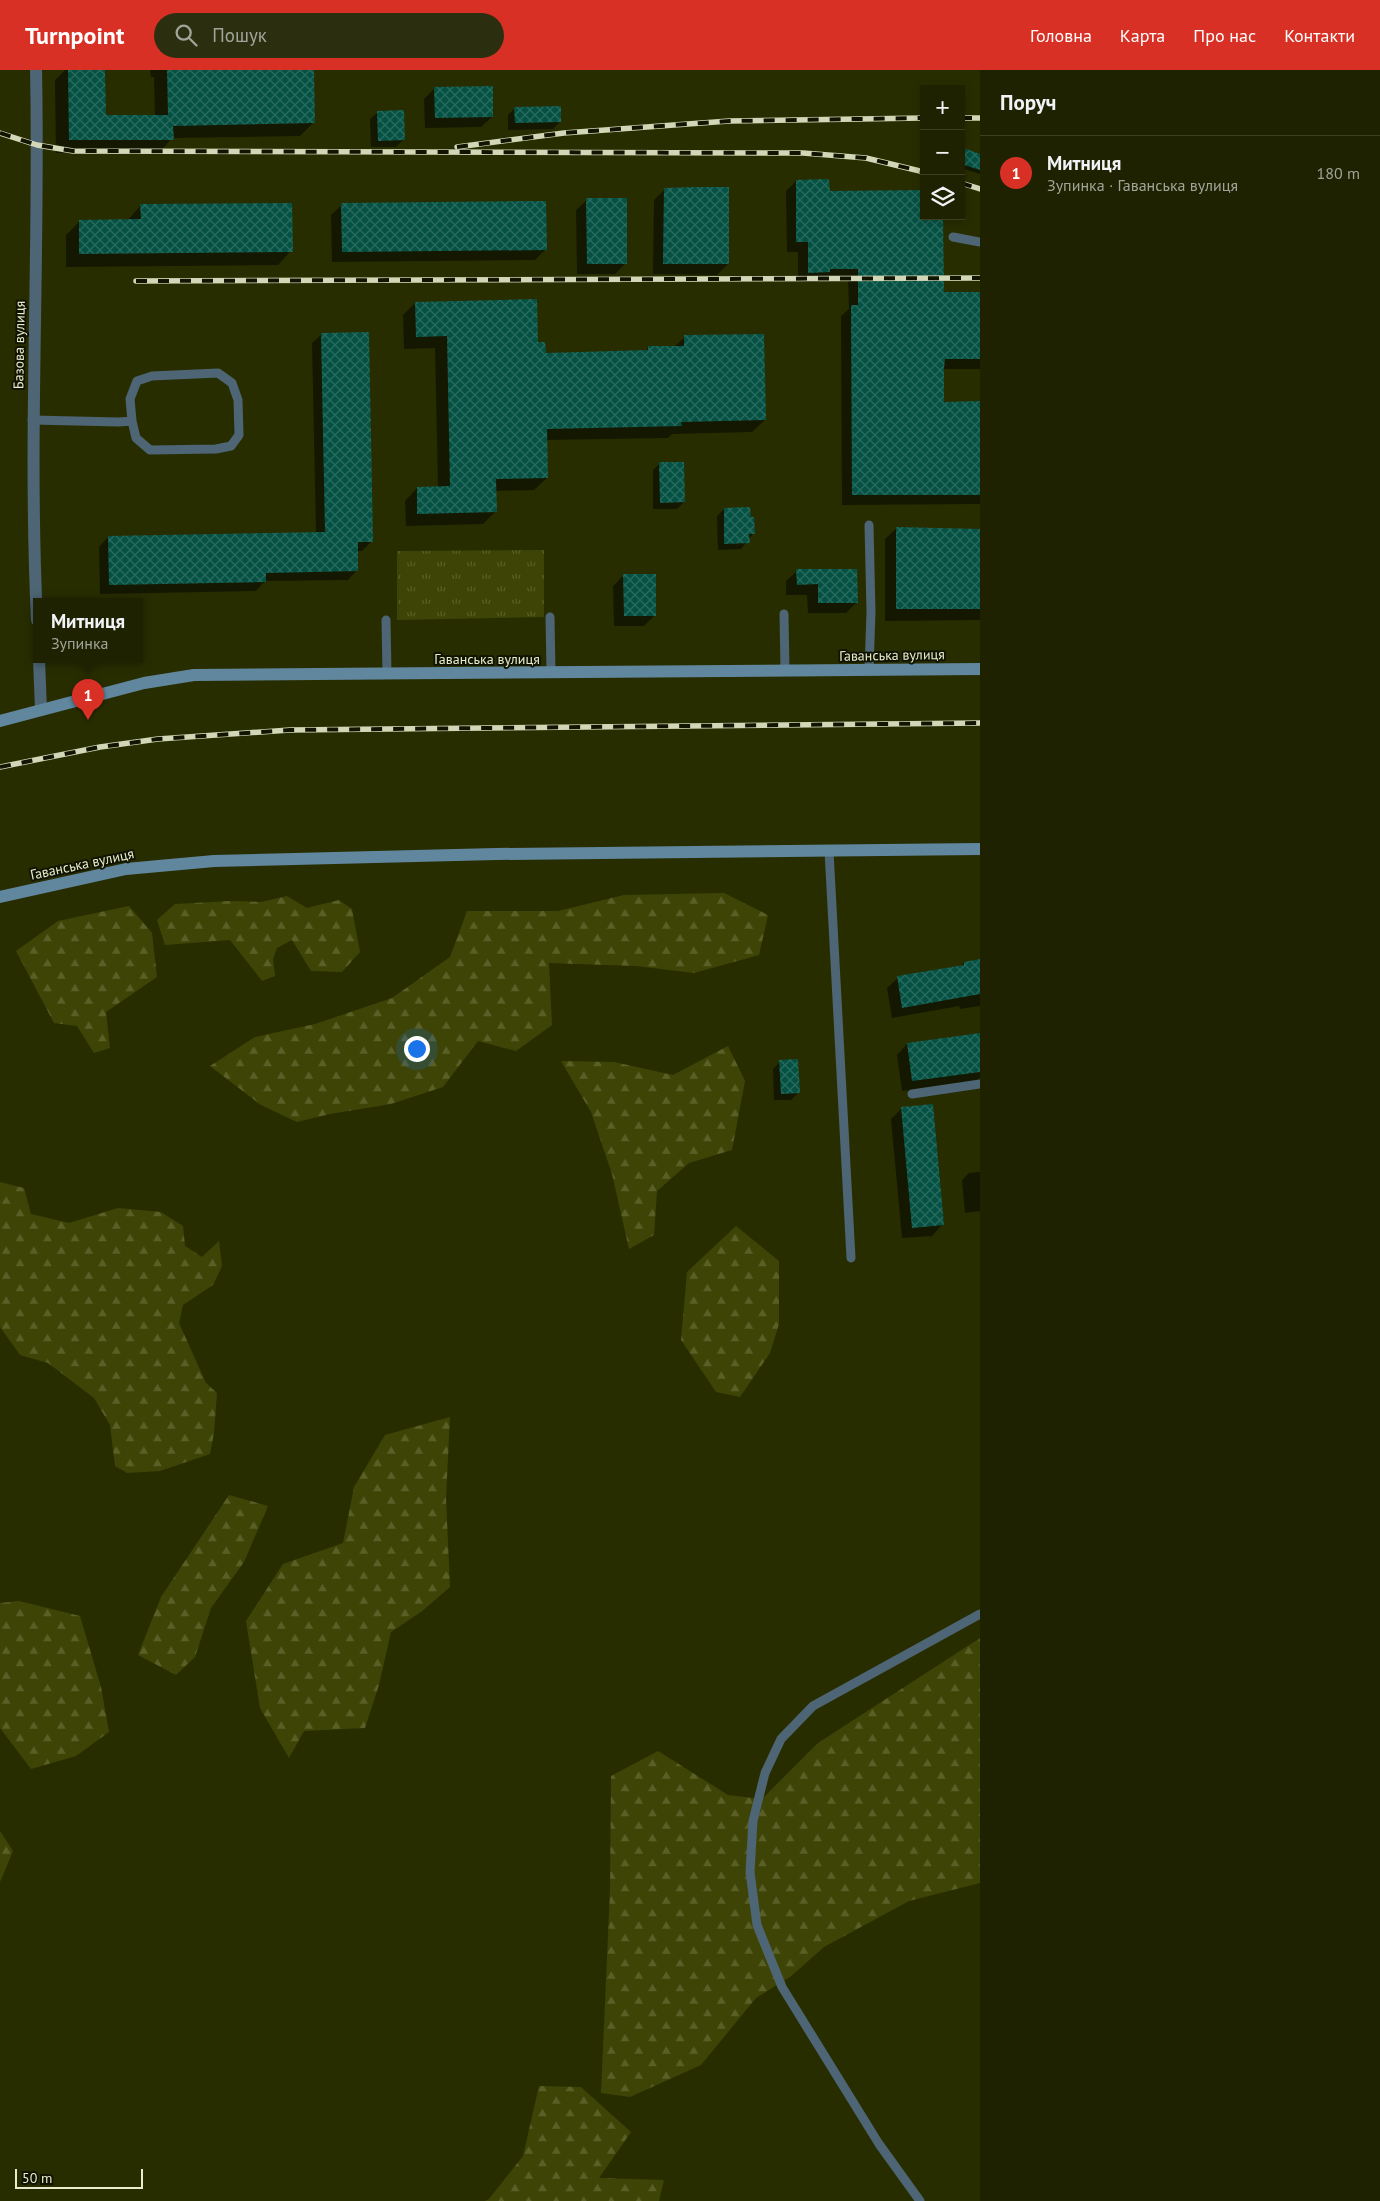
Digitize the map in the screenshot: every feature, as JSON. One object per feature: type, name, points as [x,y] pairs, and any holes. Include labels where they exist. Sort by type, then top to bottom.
[{"type":"street","name":"Базова вулиця","points":[[36,70],[38,145],[32,420],[36,598]]},
{"type":"street","points":[[39,663],[41,710]]},
{"type":"street","name":"Гаванська вулиця","points":[[0,721],[144,683],[194,675],[785,672],[980,669]]},
{"type":"street","name":"Гаванська вулиця","points":[[0,897],[126,869],[214,861],[496,854],[980,849]]},
{"type":"lane","points":[[953,237],[980,242]]},
{"type":"lane","points":[[218,373],[232,383],[238,400],[239,434],[231,446],[216,449],[150,450],[136,438],[132,421],[130,399],[137,381],[152,376],[218,373]]},
{"type":"lane","points":[[32,420],[132,421]]},
{"type":"lane","points":[[869,526],[871,612],[869,670]]},
{"type":"lane","points":[[784,614],[785,672]]},
{"type":"lane","points":[[550,617],[551,673]]},
{"type":"lane","points":[[386,620],[387,674]]},
{"type":"lane","points":[[829,850],[852,1258]]},
{"type":"lane","points":[[912,1094],[980,1084]]},
{"type":"lane","points":[[920,2201],[879,2144],[782,1987],[757,1925],[750,1872],[753,1821],[765,1774],[781,1739],[813,1706],[980,1614]]},
{"type":"green space","points":[[544,550],[544,617],[397,620],[397,551]]},
{"type":"green space","points":[[724,893],[768,915],[759,955],[694,973],[636,966],[549,963],[552,1025],[516,1051],[478,1041],[443,1087],[391,1104],[330,1114],[297,1122],[261,1105],[210,1066],[255,1037],[315,1024],[392,998],[450,957],[467,911],[558,911],[624,895]]},
{"type":"green space","points":[[287,896],[307,908],[339,900],[352,909],[360,952],[342,972],[311,971],[292,940],[277,948],[273,959],[275,976],[262,981],[230,940],[165,945],[157,920],[175,904],[230,901],[261,902]]},
{"type":"green space","points":[[129,906],[152,933],[157,977],[106,1012],[110,1048],[94,1053],[77,1026],[54,1023],[16,951],[58,921]]},
{"type":"green space","points":[[728,1046],[745,1081],[732,1150],[689,1163],[657,1191],[654,1235],[629,1249],[612,1174],[591,1112],[561,1061],[614,1062],[673,1075]]},
{"type":"green space","points":[[0,1182],[24,1188],[31,1214],[69,1223],[118,1208],[161,1212],[183,1226],[185,1246],[202,1257],[219,1241],[222,1266],[213,1285],[183,1305],[179,1323],[206,1383],[217,1393],[214,1433],[210,1454],[160,1471],[127,1473],[115,1466],[110,1425],[94,1398],[48,1363],[20,1355],[0,1327]]},
{"type":"green space","points":[[736,1226],[779,1261],[779,1324],[770,1353],[740,1397],[716,1392],[681,1340],[687,1272]]},
{"type":"green space","points":[[450,1417],[446,1498],[450,1587],[421,1612],[391,1632],[379,1685],[365,1728],[304,1731],[289,1758],[260,1708],[246,1621],[283,1564],[343,1543],[354,1487],[385,1435]]},
{"type":"green space","points":[[229,1495],[268,1506],[244,1562],[211,1608],[195,1657],[176,1675],[138,1655],[161,1597]]},
{"type":"green space","points":[[19,1601],[80,1616],[101,1687],[109,1732],[76,1756],[31,1769],[0,1728],[0,1603]]},
{"type":"green space","points":[[980,1638],[980,1883],[909,1901],[824,1947],[790,1977],[756,1998],[701,2065],[630,2097],[601,2093],[610,1890],[611,1776],[658,1751],[728,1795],[762,1799],[818,1743]]},
{"type":"green space","points":[[0,1831],[13,1851],[0,1882]]},
{"type":"green space","points":[[539,2086],[581,2087],[631,2132],[599,2178],[664,2180],[659,2201],[485,2201],[489,2199],[523,2156]]},
{"type":"building","points":[[68,70],[105,70],[106,115],[168,115],[167,70],[314,70],[315,123],[173,126],[174,140],[69,140]]},
{"type":"building","points":[[493,86],[493,117],[435,118],[434,87]]},
{"type":"building","points":[[561,106],[561,122],[515,123],[514,107]]},
{"type":"building","points":[[404,110],[405,140],[378,141],[377,111]]},
{"type":"building","points":[[965,148],[980,154],[980,170],[965,165]]},
{"type":"building","points":[[829,179],[830,191],[920,190],[920,220],[943,220],[944,292],[980,292],[980,359],[945,359],[944,402],[980,401],[980,495],[852,495],[851,305],[858,305],[858,269],[830,269],[830,272],[808,273],[808,242],[796,242],[796,180]]},
{"type":"building","points":[[729,187],[729,264],[663,264],[664,188]]},
{"type":"building","points":[[586,198],[627,198],[627,264],[587,264]]},
{"type":"building","points":[[546,201],[547,250],[342,252],[341,203]]},
{"type":"building","points":[[292,203],[293,252],[79,254],[79,220],[141,219],[140,204]]},
{"type":"building","points":[[537,299],[538,342],[545,342],[546,353],[648,350],[648,346],[684,346],[684,335],[764,334],[766,420],[681,422],[682,426],[547,429],[548,478],[496,479],[497,512],[417,514],[417,487],[450,486],[447,336],[416,337],[415,302]]},
{"type":"building","points":[[369,332],[373,542],[358,542],[358,571],[266,573],[266,582],[109,585],[108,536],[325,532],[321,333]]},
{"type":"building","points":[[659,462],[684,462],[685,502],[660,503]]},
{"type":"building","points":[[750,507],[751,517],[754,517],[755,534],[749,534],[750,543],[724,544],[724,508]]},
{"type":"building","points":[[896,527],[980,529],[980,609],[896,609]]},
{"type":"building","points":[[796,569],[857,569],[858,603],[818,603],[818,584],[797,585]]},
{"type":"building","points":[[623,574],[656,574],[656,616],[624,616]]},
{"type":"building","points":[[980,959],[980,994],[902,1008],[897,976],[964,965],[964,962]]},
{"type":"building","points":[[980,1033],[980,1072],[912,1081],[907,1043]]},
{"type":"building","points":[[798,1059],[800,1093],[781,1094],[779,1060]]},
{"type":"building","points":[[933,1104],[944,1225],[912,1228],[901,1107]]},
{"type":"railway","points":[[457,147],[564,133],[729,121],[920,118]]},
{"type":"railway","points":[[965,118],[980,118]]},
{"type":"railway","points":[[0,133],[37,145],[73,151],[803,153],[866,158],[920,171]]},
{"type":"railway","points":[[965,184],[980,189]]},
{"type":"railway","points":[[136,281],[980,278]]},
{"type":"railway","points":[[0,767],[100,747],[158,739],[290,730],[980,723]]},
{"type":"place","name":"Митниця","points":[[88,720]]}]
